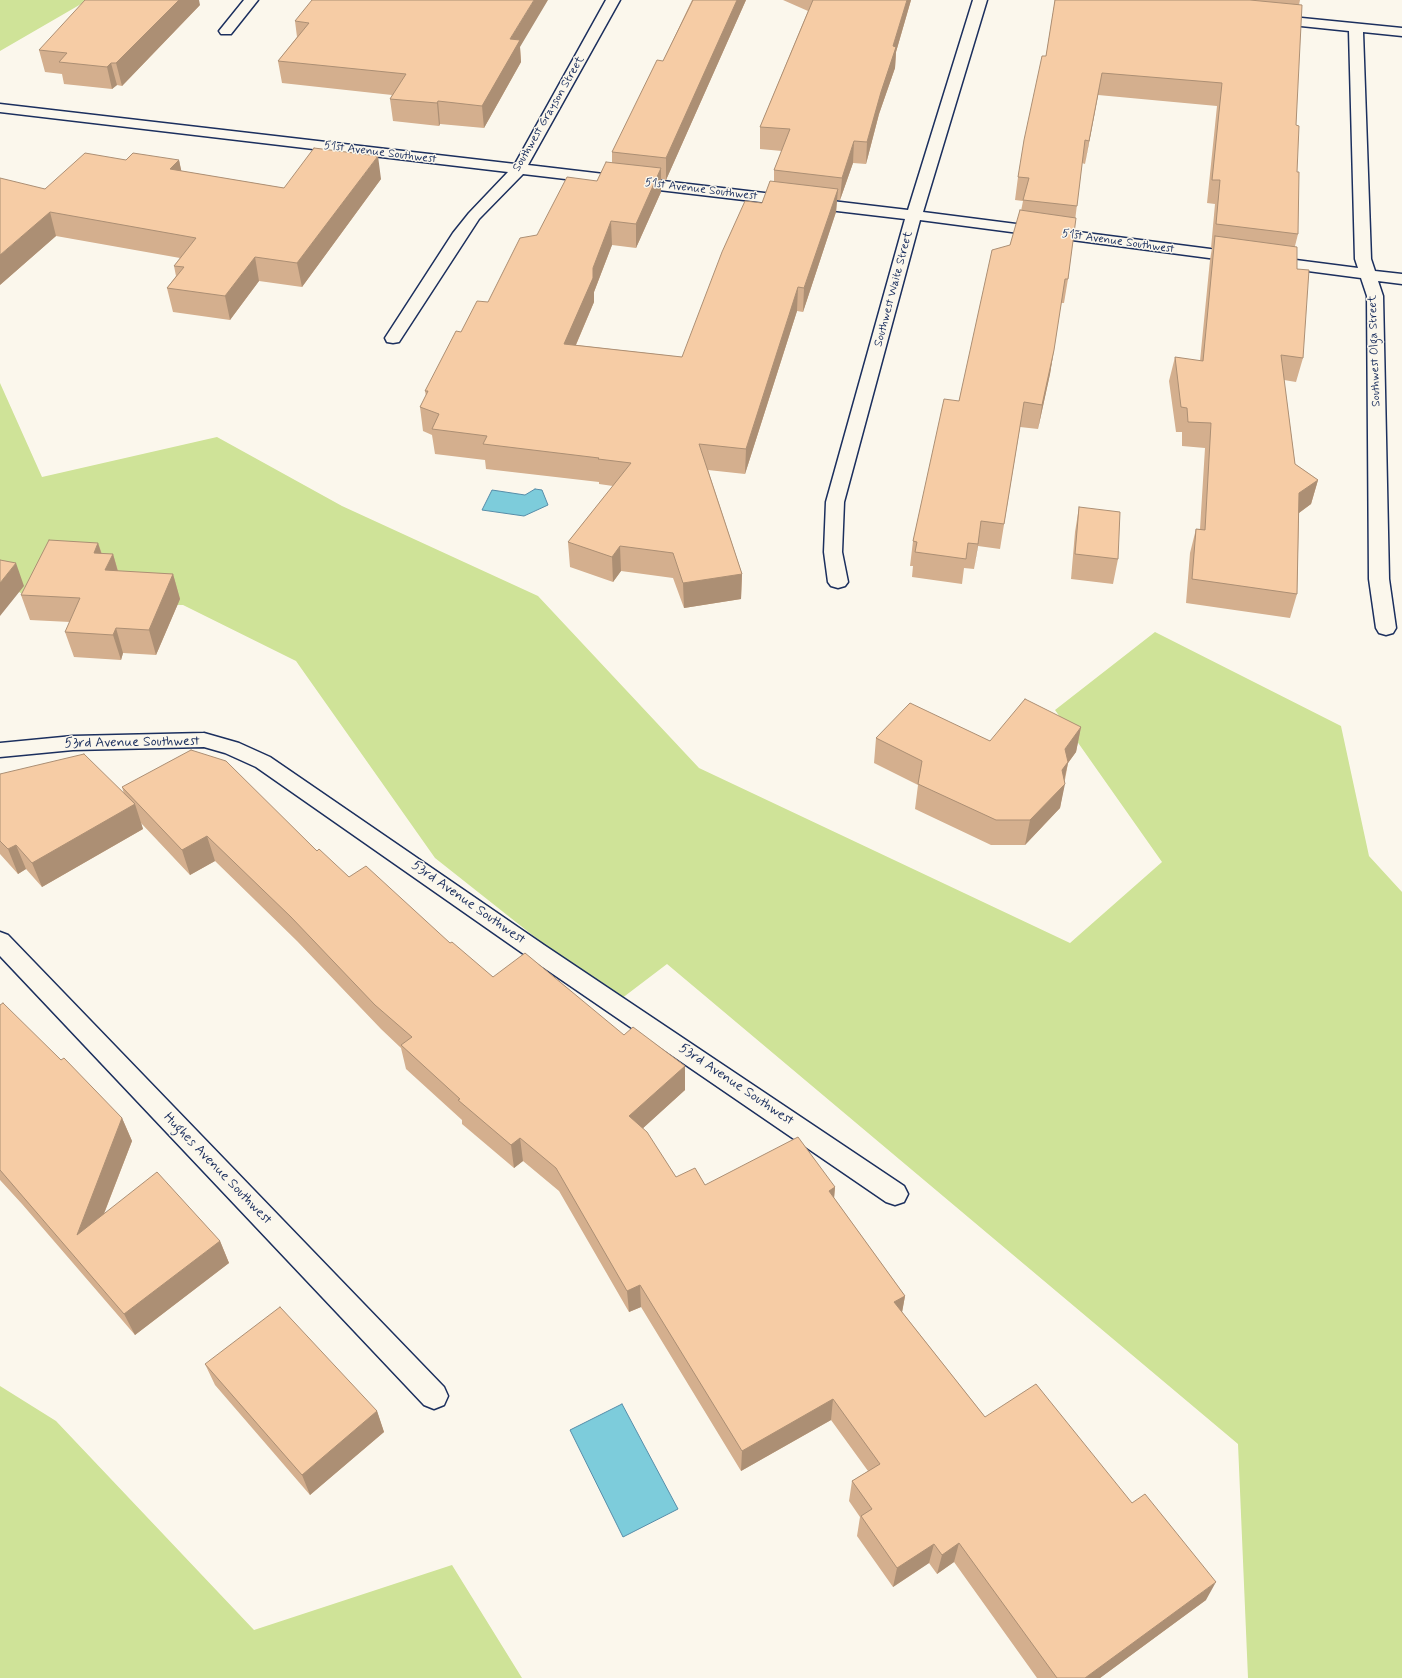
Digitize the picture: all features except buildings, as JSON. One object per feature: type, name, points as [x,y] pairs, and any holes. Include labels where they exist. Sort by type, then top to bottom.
[{"type":"street","points":[[226,31],[251,0]]},
{"type":"street","name":"Southwest Grayson Street","points":[[393,338],[461,233],[474,216],[519,169],[613,0]]},
{"type":"street","name":"Southwest Waite Street","points":[[838,582],[832,552],[835,502],[914,215],[980,0]]},
{"type":"street","points":[[1258,18],[1402,32]]},
{"type":"street","name":"Southwest Olga Street","points":[[1356,28],[1363,259],[1375,296],[1379,579],[1386,628]]},
{"type":"street","name":"51st Avenue Southwest","points":[[0,108],[914,215],[1402,279]]},
{"type":"street","name":"53rd Avenue Southwest","points":[[0,750],[73,743],[204,740],[232,748],[263,762],[536,951],[895,1194]]},
{"type":"street","name":"Hughes Avenue Southwest","points":[[0,941],[434,1396]]},
{"type":"green space","points":[[0,0],[88,0],[0,51]]},
{"type":"green space","points":[[0,383],[42,477],[217,437],[342,506],[538,596],[699,768],[1070,943],[1162,862],[1055,710],[1155,632],[1341,726],[1369,856],[1402,892],[1402,1678],[1248,1678],[1238,1444],[667,964],[617,1002],[435,858],[296,661],[183,605],[38,603],[0,581]]},
{"type":"green space","points":[[0,1386],[56,1421],[254,1630],[452,1565],[522,1678],[0,1678]]},
{"type":"water","points":[[535,489],[542,490],[548,505],[524,516],[482,510],[492,490],[525,495]]},
{"type":"water","points":[[622,1404],[678,1509],[623,1537],[570,1430]]}]
